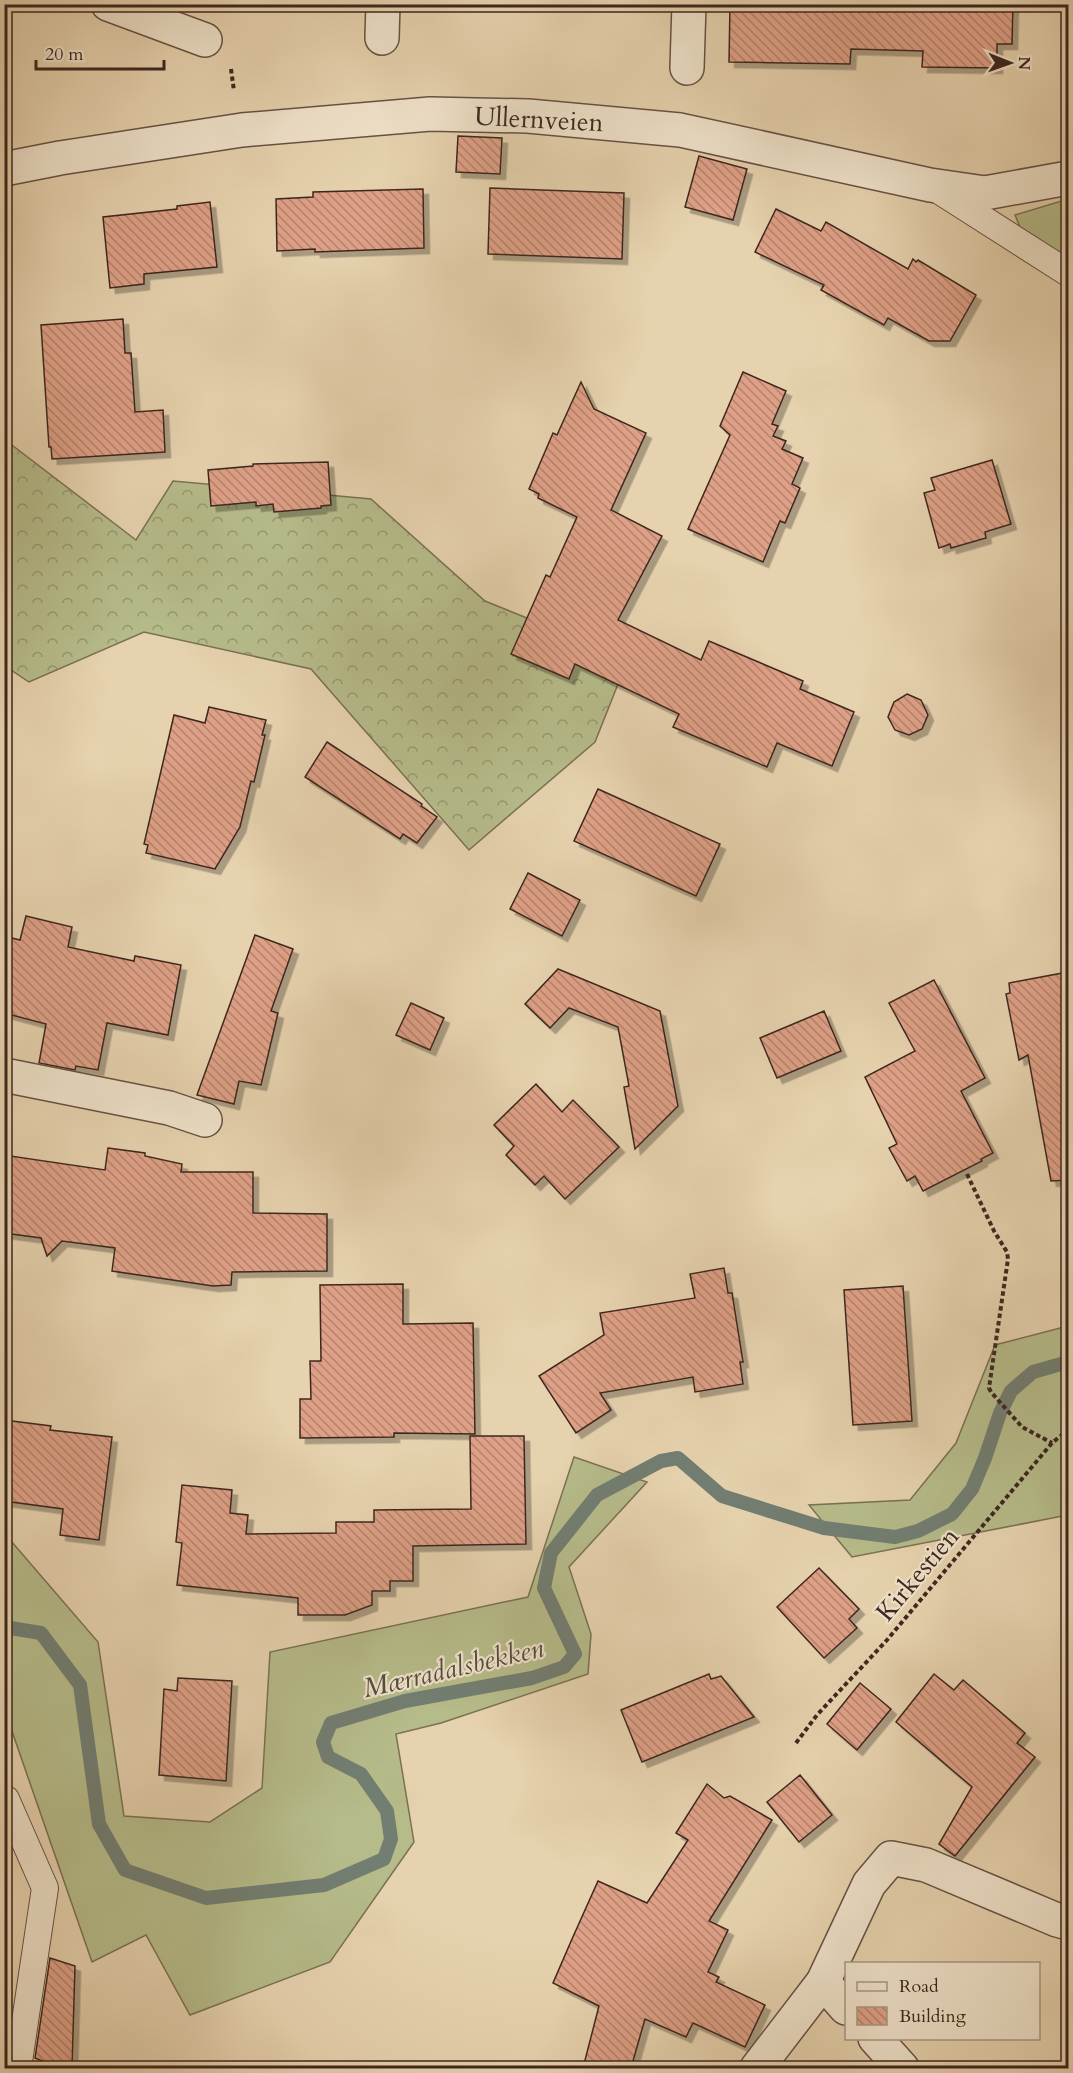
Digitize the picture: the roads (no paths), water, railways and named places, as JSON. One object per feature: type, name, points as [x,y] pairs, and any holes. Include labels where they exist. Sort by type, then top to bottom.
[{"type":"street","points":[[108,4],[205,40]]},
{"type":"street","points":[[382,4],[382,38]]},
{"type":"street","points":[[687,68],[689,4]]},
{"type":"street","name":"Ullernveien","points":[[4,169],[242,130],[429,114],[528,116],[680,130],[930,185],[985,193],[1068,178]]},
{"type":"street","points":[[4,1076],[169,1108],[205,1120]]},
{"type":"street","points":[[758,2068],[824,1982],[869,1884],[891,1858],[926,1865],[1068,1923]]},
{"type":"street","points":[[824,1982],[845,2006]]},
{"type":"street","points":[[877,2040],[903,2068]]},
{"type":"lane","points":[[930,185],[1068,273]]},
{"type":"lane","points":[[6,1800],[45,1888],[18,2068]]},
{"type":"waterway","name":"Mærradalsbekken","points":[[4,1627],[41,1633],[80,1685],[99,1824],[125,1870],[206,1898],[324,1885],[384,1859],[391,1839],[387,1811],[361,1774],[328,1757],[323,1742],[331,1723],[405,1701],[532,1678],[564,1667],[575,1654],[544,1588],[551,1553],[597,1495],[661,1461],[678,1458],[722,1496],[824,1528],[895,1537],[918,1531],[952,1514],[972,1489],[1000,1413],[1011,1391],[1033,1372],[1068,1362]]}]
